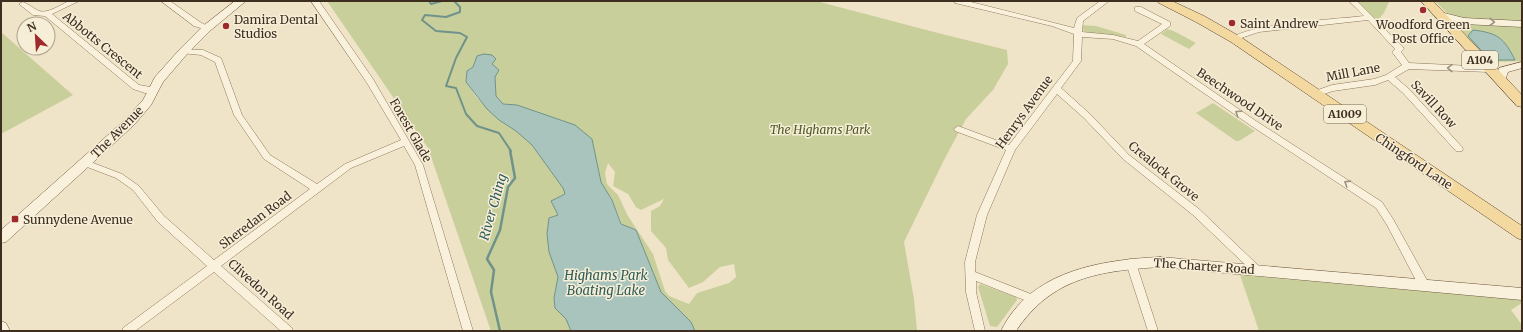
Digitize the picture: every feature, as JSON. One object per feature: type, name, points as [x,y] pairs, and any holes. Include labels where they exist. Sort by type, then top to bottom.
[{"type":"main road","name":"Chingford Lane","points":[[1163,1],[1200,19],[1235,39],[1522,234]]},
{"type":"main road","name":"A104","points":[[1427,1],[1522,103]]},
{"type":"street","name":"Abbotts Crescent","points":[[75,1],[47,14],[136,87],[145,90],[153,90]]},
{"type":"street","points":[[165,1],[197,24],[207,28]]},
{"type":"street","name":"The Avenue","points":[[1,238],[130,122],[147,102],[159,80],[184,51],[207,28],[241,1]]},
{"type":"street","name":"Forest Glade","points":[[315,1],[337,32],[419,165],[468,331]]},
{"type":"street","name":"Beechwood Drive","points":[[958,1],[1054,24],[1073,30],[1079,34],[1113,37],[1139,44],[1253,123],[1379,205],[1390,222],[1424,285]]},
{"type":"street","name":"Henrys Avenue","points":[[980,331],[971,292],[970,262],[982,215],[1011,149],[1077,62],[1079,34],[1078,25],[1080,20],[1105,1]]},
{"type":"street","points":[[1353,1],[1400,49],[1396,52],[1407,66],[1489,69]]},
{"type":"street","points":[[23,4],[35,11],[36,14],[47,14]]},
{"type":"street","points":[[1138,9],[1167,24],[1139,44]]},
{"type":"street","points":[[1440,15],[1464,21],[1522,24]]},
{"type":"street","points":[[1235,39],[1241,35],[1258,30],[1369,18]]},
{"type":"street","points":[[184,51],[203,53],[218,60],[238,114],[267,157],[317,189]]},
{"type":"street","points":[[1500,80],[1503,70],[1522,65]]},
{"type":"street","name":"Mill Lane","points":[[1315,94],[1328,89],[1356,86],[1389,77],[1407,66]]},
{"type":"street","name":"Savill Row","points":[[1389,77],[1406,91],[1459,149]]},
{"type":"street","name":"Crealock Grove","points":[[1057,89],[1087,116],[1126,157],[1196,212],[1258,270]]},
{"type":"street","points":[[958,129],[1011,149]]},
{"type":"street","name":"Sheredan Road","points":[[127,331],[348,166],[406,142]]},
{"type":"street","points":[[85,163],[119,176],[136,188],[160,219],[216,266]]},
{"type":"street","name":"The Charter Road","points":[[1008,331],[1014,321],[1032,300],[1052,284],[1091,270],[1131,263],[1160,262],[1522,294]]},
{"type":"street","points":[[1131,263],[1153,331]]},
{"type":"street","name":"Clivedon Road","points":[[216,266],[288,331]]},
{"type":"street","points":[[970,276],[1032,300]]},
{"type":"street","points":[[1,327],[4,331]]},
{"type":"green space","name":"The Highams Park","points":[[327,1],[816,1],[1007,50],[1008,64],[993,90],[966,119],[904,242],[914,299],[917,331],[695,331],[691,322],[661,292],[636,230],[622,224],[612,200],[601,182],[597,162],[517,105],[503,104],[496,96],[495,77],[473,67],[467,71],[466,82],[477,98],[499,120],[516,131],[532,145],[563,188],[565,194],[558,215],[549,218],[547,234],[549,252],[558,277],[554,298],[555,308],[566,319],[571,331],[491,331],[428,148]],"holes":[[[608,163],[615,172],[613,186],[628,194],[636,207],[641,210],[664,199],[660,206],[651,211],[651,231],[666,248],[668,260],[689,288],[703,282],[720,267],[734,264],[736,277],[729,283],[697,293],[689,304],[669,296],[665,291],[653,254],[628,216],[618,195],[607,184],[605,173]]]},
{"type":"green space","points":[[1356,1],[1420,1],[1389,2],[1384,13],[1378,20],[1373,18]]},
{"type":"green space","points":[[1435,1],[1522,1],[1522,22],[1463,18],[1447,13]]},
{"type":"green space","points":[[1453,22],[1522,25],[1522,61],[1495,62],[1487,58]]},
{"type":"green space","points":[[1082,25],[1096,26],[1126,35],[1126,37],[1087,32],[1084,31]]},
{"type":"green space","points":[[1167,29],[1196,43],[1189,49],[1161,34]]},
{"type":"green space","points":[[1,32],[16,45],[16,56],[28,56],[73,95],[1,134]]},
{"type":"green space","points":[[1213,103],[1255,131],[1239,141],[1236,141],[1196,113]]},
{"type":"green space","points":[[1240,275],[1522,300],[1522,303],[1511,310],[1522,325],[1522,331],[1259,331]]},
{"type":"green space","points":[[980,284],[1016,297],[1017,300],[997,327],[990,326],[978,287]]},
{"type":"water","points":[[1473,30],[1489,33],[1499,38],[1507,46],[1515,60],[1489,59],[1468,36]]},
{"type":"water","name":"Highams Park Boating Lake","points":[[484,54],[492,55],[496,59],[492,64],[499,70],[495,77],[496,96],[503,104],[517,105],[575,125],[592,139],[601,182],[612,200],[621,224],[636,230],[661,292],[691,322],[695,331],[571,331],[566,319],[555,308],[554,298],[558,277],[549,252],[547,234],[549,218],[558,215],[551,201],[565,194],[563,188],[532,145],[487,109],[466,82],[467,71],[473,67],[477,56]]},
{"type":"waterway","name":"River Ching","points":[[429,1],[431,4],[442,1]]},
{"type":"waterway","name":"River Ching","points":[[454,1],[460,7],[460,12],[446,17],[425,15],[422,20],[436,31],[460,33],[467,37],[456,58],[446,86],[456,88],[466,114],[477,126],[499,133],[511,151]]},
{"type":"waterway","name":"River Ching","points":[[500,331],[491,292],[494,270],[487,259],[500,230],[508,187],[515,178],[510,150]]},
{"type":"place","name":"Woodford Green Post Office","points":[[1423,10]]},
{"type":"place","name":"Saint Andrew","points":[[1232,23]]},
{"type":"place","name":"Damira Dental Studios","points":[[226,26]]},
{"type":"place","name":"Sunnydene Avenue","points":[[15,219]]}]
